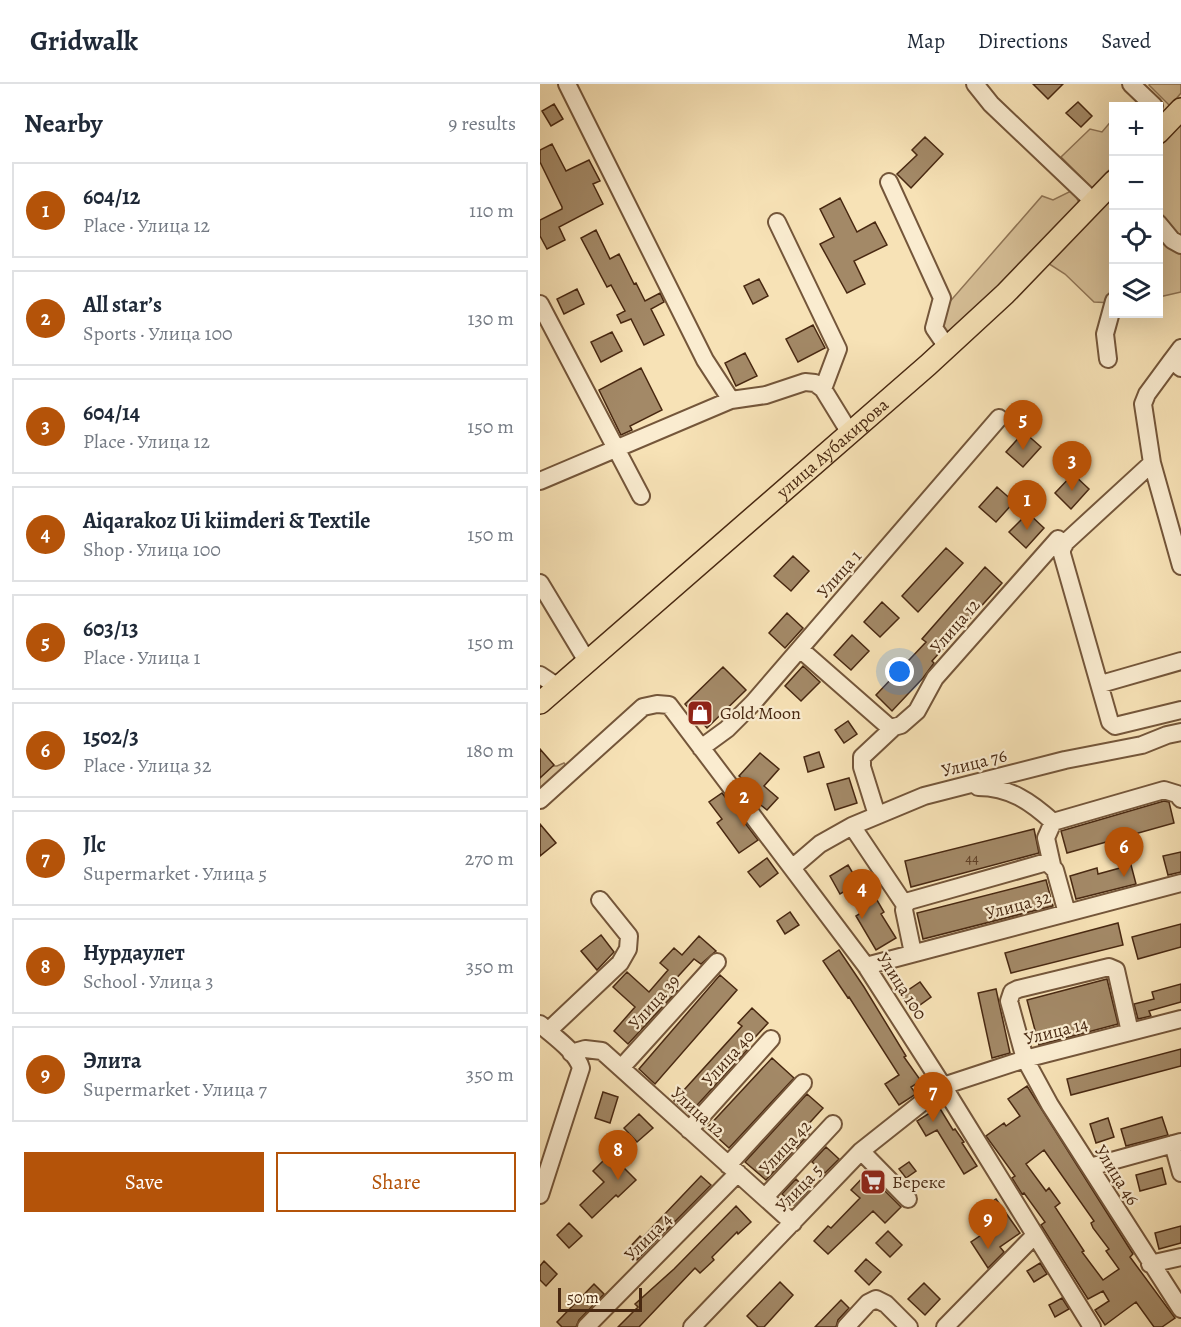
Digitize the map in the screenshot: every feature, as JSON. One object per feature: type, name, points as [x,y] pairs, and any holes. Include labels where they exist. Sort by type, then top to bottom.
[{"type":"main road","name":"улица Аубакирова","points":[[540,703],[947,347],[1005,294],[1109,185]]},
{"type":"street","points":[[567,84],[705,360],[731,400]]},
{"type":"street","points":[[975,84],[991,104],[1094,202]]},
{"type":"street","points":[[1131,84],[1150,102]]},
{"type":"street","points":[[889,182],[942,298],[934,328],[947,347]]},
{"type":"street","points":[[777,222],[838,349],[823,389]]},
{"type":"street","points":[[1163,229],[1172,240],[1181,245]]},
{"type":"street","points":[[540,304],[641,496]]},
{"type":"street","points":[[1108,359],[1105,334],[1109,318]]},
{"type":"street","points":[[1178,363],[1147,394],[1143,404],[1152,463],[1181,566]]},
{"type":"street","points":[[540,481],[731,400],[766,395],[805,382],[815,383],[823,389],[850,433]]},
{"type":"street","name":"Улица 1","points":[[701,748],[728,729],[999,418]]},
{"type":"street","points":[[1152,463],[1066,542],[1062,549],[1110,722],[1115,726],[1181,710]]},
{"type":"street","name":"Улица 12","points":[[877,815],[862,767],[862,757],[916,711],[935,678],[1058,539]]},
{"type":"street","points":[[540,583],[587,661]]},
{"type":"street","points":[[800,649],[885,724],[894,728]]},
{"type":"street","points":[[1101,684],[1181,661]]},
{"type":"street","points":[[540,675],[558,687]]},
{"type":"street","name":"Улица 100","points":[[540,801],[643,707],[657,704],[669,705],[866,966],[1092,1327]]},
{"type":"street","name":"Улица 76","points":[[792,868],[820,844],[852,826],[924,796],[1065,760],[1142,745],[1181,732]]},
{"type":"street","points":[[964,786],[993,787],[1021,796],[1034,804],[1053,822]]},
{"type":"street","points":[[1053,822],[1164,790],[1177,794],[1181,799]]},
{"type":"street","points":[[1053,822],[1046,838],[1067,913]]},
{"type":"street","points":[[852,826],[905,904],[913,953]]},
{"type":"street","points":[[905,904],[1047,862],[1052,865]]},
{"type":"street","name":"Улица 32","points":[[866,966],[1181,883]]},
{"type":"street","points":[[540,1195],[580,1074],[579,1063],[544,1027],[620,963],[628,949],[628,936],[600,900]]},
{"type":"street","name":"Улица 39","points":[[621,1068],[717,962]]},
{"type":"street","name":"Улица 46","points":[[1130,1032],[1116,970],[1109,967],[1018,989],[1012,992],[1009,1001],[1025,1059],[1050,1105],[1181,1309]]},
{"type":"street","name":"Улица 14","points":[[943,1086],[1025,1059],[1181,1019]]},
{"type":"street","name":"Улица 40","points":[[689,1130],[771,1039]]},
{"type":"street","name":"Улица 12","points":[[571,1053],[585,1048],[602,1051],[793,1223]]},
{"type":"street","name":"Улица 4","points":[[585,1327],[733,1169],[803,1083]]},
{"type":"street","name":"Улица 5","points":[[692,1327],[861,1151],[943,1086]]},
{"type":"street","name":"Улица 42","points":[[765,1197],[833,1124]]},
{"type":"street","points":[[1089,1167],[1177,1143],[1181,1173]]},
{"type":"street","points":[[861,1151],[908,1199]]},
{"type":"street","points":[[945,1327],[1035,1235]]},
{"type":"street","points":[[1150,1264],[1181,1257]]},
{"type":"street","points":[[846,1327],[868,1303],[876,1299],[886,1304],[909,1327]]},
{"type":"shaded area","points":[[1150,84],[1181,84],[1181,93],[1170,106]]},
{"type":"shaded area","points":[[1181,109],[1181,292],[1163,296],[1163,156],[1163,128]]},
{"type":"shaded area","points":[[1109,124],[1109,170],[1092,188],[1061,157],[1090,129],[1102,132]]},
{"type":"shaded area","points":[[1109,185],[1109,303],[1094,302],[1065,274],[1040,258]]},
{"type":"shaded area","points":[[1073,190],[1079,203],[952,338],[943,327],[946,306],[1042,196],[1053,200]]},
{"type":"shaded area","points":[[564,763],[567,767],[540,792],[540,766],[557,766]]},
{"type":"building","points":[[1033,84],[1063,84],[1048,99]]},
{"type":"building","points":[[1078,102],[1092,116],[1081,127],[1066,113]]},
{"type":"building","points":[[554,104],[563,119],[551,126],[542,111]]},
{"type":"building","points":[[925,137],[943,154],[911,188],[897,174],[917,155],[912,150]]},
{"type":"building","points":[[552,144],[566,171],[589,160],[600,181],[593,184],[603,204],[559,227],[565,240],[547,249],[540,236],[540,220],[562,209],[540,162],[540,150]]},
{"type":"building","points":[[840,198],[857,232],[875,222],[887,245],[854,261],[865,284],[847,293],[820,244],[834,237],[820,209]]},
{"type":"building","points":[[596,230],[610,259],[619,254],[645,301],[660,293],[664,302],[651,309],[664,335],[644,345],[631,319],[621,323],[617,315],[625,311],[611,285],[607,287],[581,238]]},
{"type":"building","points":[[759,279],[768,296],[753,304],[744,286]]},
{"type":"building","points":[[577,289],[584,304],[564,314],[557,299]]},
{"type":"building","points":[[813,325],[825,348],[798,362],[786,339]]},
{"type":"building","points":[[612,332],[622,351],[601,362],[591,342]]},
{"type":"building","points":[[745,353],[757,376],[736,386],[725,363]]},
{"type":"building","points":[[641,368],[662,410],[630,426],[632,430],[621,435],[599,390]]},
{"type":"building","points":[[1024,432],[1041,447],[1023,467],[1006,452]]},
{"type":"building","points":[[1073,474],[1089,489],[1071,509],[1055,493]]},
{"type":"building","points":[[997,487],[1014,502],[996,522],[979,507]]},
{"type":"building","points":[[1028,513],[1044,528],[1026,548],[1009,532]]},
{"type":"building","points":[[946,548],[963,563],[918,612],[902,596]]},
{"type":"building","points":[[793,556],[809,571],[791,591],[774,576]]},
{"type":"building","points":[[985,567],[1002,583],[932,661],[934,663],[923,678],[892,711],[876,695],[926,642],[922,639]]},
{"type":"building","points":[[882,602],[899,618],[880,637],[864,622]]},
{"type":"building","points":[[787,613],[803,628],[785,648],[769,633]]},
{"type":"building","points":[[852,635],[869,651],[851,670],[834,655]]},
{"type":"building","points":[[803,666],[820,682],[801,701],[785,686]]},
{"type":"building","points":[[723,667],[746,690],[707,728],[685,704]]},
{"type":"building","points":[[848,721],[857,734],[844,743],[835,730]]},
{"type":"building","points":[[540,749],[554,765],[540,778]]},
{"type":"building","points":[[819,752],[824,767],[808,772],[804,757]]},
{"type":"building","points":[[760,753],[779,769],[764,786],[778,798],[767,810],[752,798],[743,786],[746,782],[739,776]]},
{"type":"building","points":[[849,778],[857,803],[835,810],[827,784]]},
{"type":"building","points":[[722,793],[758,840],[739,853],[717,823],[722,819],[709,802]]},
{"type":"building","points":[[1164,801],[1169,802],[1174,823],[1067,853],[1061,831]]},
{"type":"building","points":[[540,824],[556,843],[540,856]]},
{"type":"building","points":[[1034,829],[1039,853],[911,887],[905,861]]},
{"type":"building","points":[[1181,852],[1181,872],[1168,875],[1163,856]]},
{"type":"building","points":[[767,858],[778,873],[760,887],[748,872]]},
{"type":"building","points":[[848,865],[861,887],[867,883],[884,912],[881,914],[896,938],[876,950],[856,916],[864,911],[850,888],[840,894],[830,876]]},
{"type":"building","points":[[1131,865],[1136,884],[1076,899],[1070,876],[1097,868],[1098,874]]},
{"type":"building","points":[[1046,880],[1053,906],[923,939],[917,913]]},
{"type":"building","points":[[790,912],[799,925],[785,934],[777,921]]},
{"type":"building","points":[[1118,923],[1123,945],[1011,973],[1005,953]]},
{"type":"building","points":[[1181,924],[1181,947],[1138,959],[1132,937]]},
{"type":"building","points":[[601,935],[614,952],[597,970],[581,951]]},
{"type":"building","points":[[699,936],[716,951],[701,964],[694,959],[672,983],[679,989],[628,1044],[614,1031],[635,1007],[613,987],[627,972],[649,992],[668,970],[660,963],[674,948],[682,955]]},
{"type":"building","points":[[839,950],[921,1081],[911,1087],[916,1094],[899,1105],[885,1084],[899,1075],[823,961]]},
{"type":"building","points":[[720,975],[737,990],[655,1084],[639,1069]]},
{"type":"building","points":[[1107,979],[1118,1024],[1039,1045],[1027,1000]]},
{"type":"building","points":[[920,982],[931,997],[913,1010],[901,995]]},
{"type":"building","points":[[1181,984],[1181,1002],[1149,1011],[1151,1016],[1138,1019],[1134,1004],[1154,999],[1152,992]]},
{"type":"building","points":[[996,989],[1010,1053],[992,1058],[978,993]]},
{"type":"building","points":[[752,1008],[768,1023],[748,1045],[750,1047],[689,1114],[674,1101],[742,1026],[738,1023]]},
{"type":"building","points":[[1181,1049],[1181,1066],[1071,1095],[1067,1079]]},
{"type":"building","points":[[772,1058],[794,1078],[729,1148],[707,1128]]},
{"type":"building","points":[[1027,1086],[1133,1254],[1130,1257],[1175,1318],[1162,1327],[1154,1327],[1136,1302],[1105,1325],[1095,1310],[1109,1301],[1103,1291],[1088,1299],[1041,1225],[1045,1222],[1024,1193],[1022,1194],[1012,1178],[1015,1176],[986,1136],[1004,1123],[1006,1126],[1020,1116],[1008,1099]],"holes":[[[1044,1150],[1094,1221],[1091,1223],[1093,1228],[1109,1249],[1106,1251],[1119,1269],[1103,1280],[1082,1252],[1084,1251],[1055,1207],[1060,1203],[1049,1188],[1046,1191],[1026,1164]]]},
{"type":"building","points":[[603,1092],[618,1097],[610,1123],[595,1118]]},
{"type":"building","points":[[807,1094],[823,1108],[804,1129],[809,1134],[766,1180],[745,1162]]},
{"type":"building","points":[[939,1107],[953,1130],[955,1129],[964,1142],[962,1143],[977,1166],[964,1174],[937,1130],[926,1136],[917,1121]]},
{"type":"building","points":[[639,1114],[653,1128],[637,1142],[624,1128]]},
{"type":"building","points":[[1162,1117],[1168,1135],[1126,1146],[1121,1129]]},
{"type":"building","points":[[1108,1118],[1114,1137],[1096,1143],[1090,1124]]},
{"type":"building","points":[[826,1147],[839,1159],[825,1173],[812,1162]]},
{"type":"building","points":[[610,1154],[636,1180],[592,1218],[580,1205],[604,1182],[593,1171]]},
{"type":"building","points":[[909,1162],[916,1171],[906,1178],[899,1169]]},
{"type":"building","points":[[1162,1168],[1166,1184],[1140,1191],[1136,1175]]},
{"type":"building","points":[[867,1173],[901,1207],[885,1223],[873,1211],[828,1254],[814,1241],[828,1226],[831,1228],[860,1198],[851,1190]]},
{"type":"building","points":[[701,1176],[711,1185],[637,1260],[627,1250],[640,1236],[642,1238]]},
{"type":"building","points":[[796,1179],[808,1191],[794,1205],[782,1194]]},
{"type":"building","points":[[996,1199],[1020,1233],[1000,1247],[1004,1252],[988,1268],[971,1242],[996,1225],[984,1207]]},
{"type":"building","points":[[736,1206],[751,1222],[738,1234],[737,1232],[712,1257],[714,1260],[700,1273],[695,1268],[639,1327],[618,1327],[638,1307],[635,1304],[674,1269]]},
{"type":"building","points":[[569,1223],[582,1236],[569,1248],[557,1235]]},
{"type":"building","points":[[1181,1226],[1181,1243],[1159,1249],[1155,1233]]},
{"type":"building","points":[[888,1231],[902,1245],[890,1257],[876,1243]]},
{"type":"building","points":[[866,1259],[881,1272],[869,1285],[855,1271]]},
{"type":"building","points":[[544,1261],[557,1274],[546,1286],[540,1280],[540,1266]]},
{"type":"building","points":[[1040,1263],[1047,1274],[1034,1282],[1027,1271]]},
{"type":"building","points":[[780,1282],[793,1295],[764,1327],[758,1327],[747,1316]]},
{"type":"building","points":[[924,1283],[940,1299],[925,1315],[908,1299]]},
{"type":"building","points":[[594,1284],[604,1294],[579,1320],[576,1327],[562,1327],[557,1322]]},
{"type":"building","points":[[1062,1298],[1069,1309],[1055,1317],[1049,1305]]},
{"type":"building","points":[[841,1300],[849,1308],[838,1320],[836,1327],[815,1327]]},
{"type":"place","name":"603/13","points":[[1023,450]]},
{"type":"place","name":"604/14","points":[[1072,491]]},
{"type":"place","name":"604/12","points":[[1027,530]]},
{"type":"place","name":"Gold Moon","points":[[700,713]]},
{"type":"place","name":"All star’s","points":[[744,827]]},
{"type":"place","name":"1502/3","points":[[1124,877]]},
{"type":"place","name":"Aiqarakoz Ui kiimderi & Textile","points":[[862,919]]},
{"type":"place","name":"Jlc","points":[[933,1122]]},
{"type":"place","name":"Нурдаулет","points":[[618,1180]]},
{"type":"place","name":"Береке","points":[[873,1182]]},
{"type":"place","name":"Элита","points":[[988,1249]]}]
